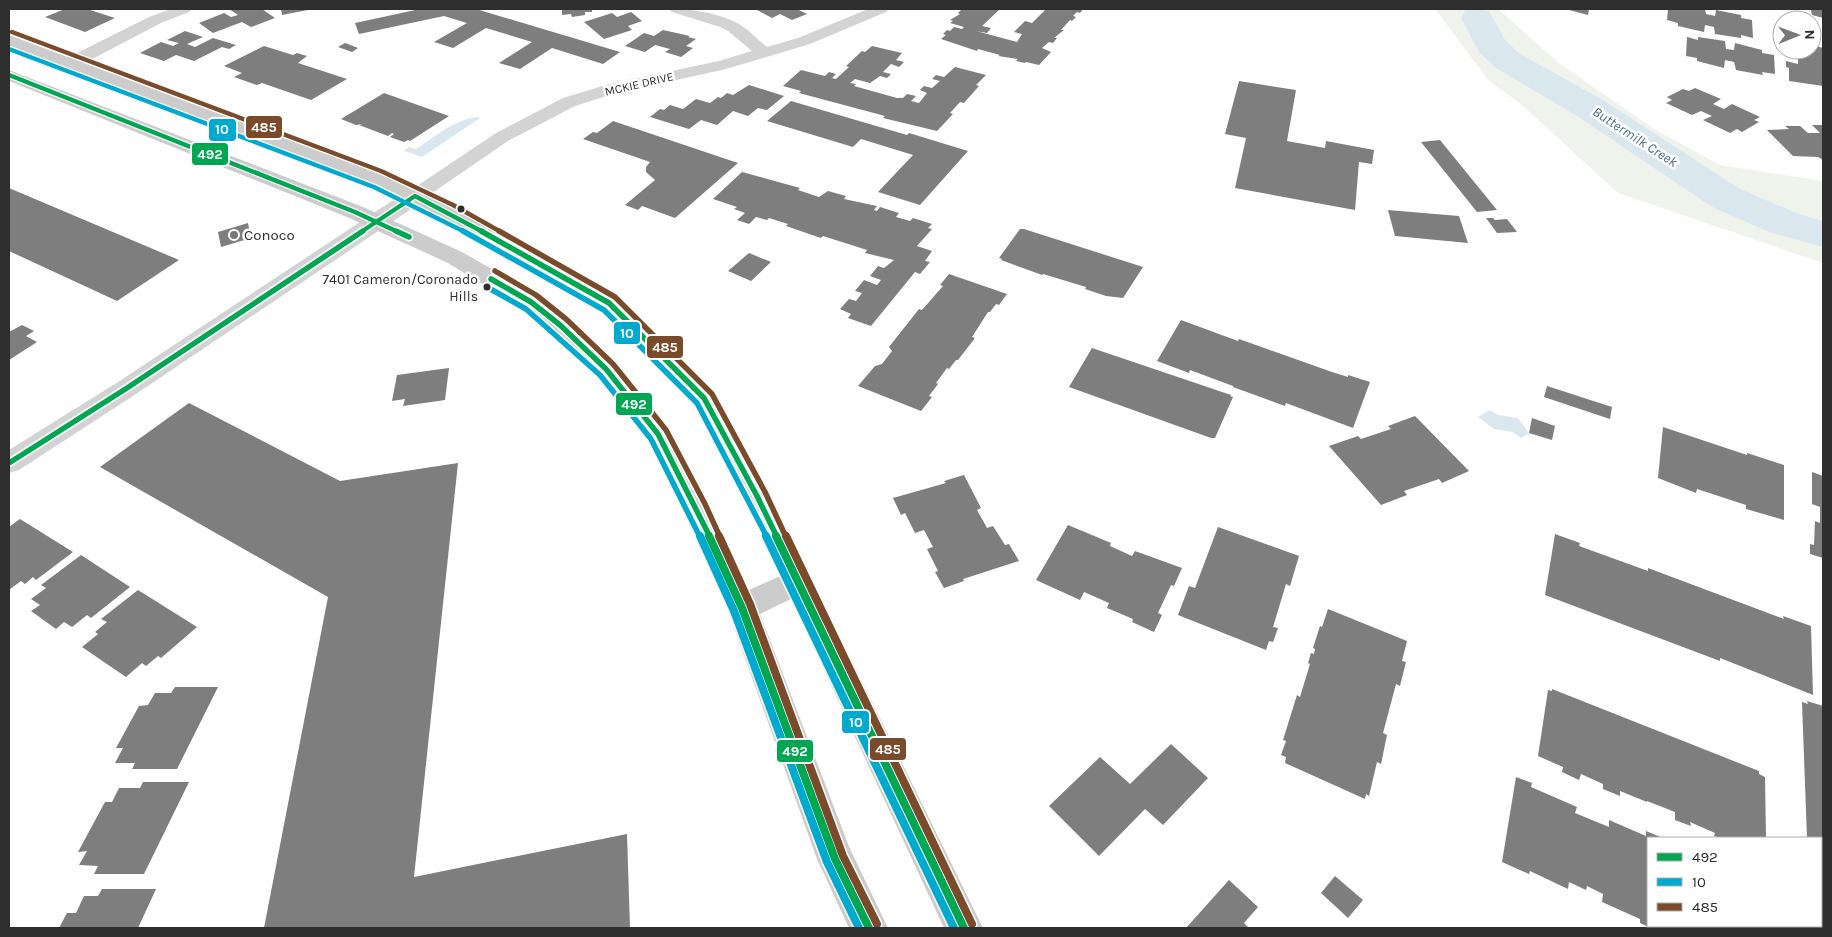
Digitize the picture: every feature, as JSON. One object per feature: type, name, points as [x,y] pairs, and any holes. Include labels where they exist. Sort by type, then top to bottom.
[{"type":"main road","points":[[9,40],[377,179],[449,213],[610,303],[704,398],[757,496],[964,928]]},
{"type":"main road","points":[[9,62],[15,62],[39,70],[70,63]]},
{"type":"main road","points":[[9,75],[377,222],[454,257],[530,302],[560,325],[606,369],[658,434],[697,508],[742,608],[829,844],[869,928]]},
{"type":"main road","points":[[742,608],[798,582]]},
{"type":"street","points":[[70,63],[156,20],[184,9]]},
{"type":"street","points":[[677,9],[734,28],[764,53]]},
{"type":"street","name":"MCKIE DRIVE","points":[[415,196],[502,137],[569,102],[612,89],[722,65],[764,53],[813,38],[881,9]]},
{"type":"street","points":[[9,463],[119,393],[415,196]]},
{"type":"shaded area","points":[[1435,9],[1498,9],[1559,63],[1654,129],[1720,165],[1823,181],[1823,263],[1618,193],[1523,106],[1488,80]]},
{"type":"shaded area","points":[[480,118],[422,157],[404,151],[409,147],[416,149],[445,129],[461,121]]},
{"type":"shaded area","points":[[1490,410],[1498,415],[1518,418],[1529,433],[1521,438],[1513,432],[1494,429],[1478,417]]},
{"type":"building","points":[[65,9],[87,9],[115,18],[85,32],[45,17]]},
{"type":"building","points":[[229,9],[262,9],[275,18],[251,27],[242,22],[213,33],[199,23],[224,13],[231,17],[238,15]]},
{"type":"building","points":[[281,9],[307,9],[308,10],[282,15]]},
{"type":"building","points":[[420,9],[476,9],[620,52],[603,64],[552,48],[520,69],[499,63],[532,42],[486,28],[453,48],[434,42],[467,23],[444,16],[359,34],[355,23]]},
{"type":"building","points":[[562,9],[592,9],[592,12],[585,12],[585,15],[572,17],[571,14],[562,15]]},
{"type":"building","points":[[755,9],[797,9],[807,14],[792,20],[780,14],[772,18]]},
{"type":"building","points":[[962,9],[1000,9],[982,26],[991,28],[987,33],[976,31],[1017,42],[1022,34],[1014,32],[1025,21],[1032,23],[1046,9],[1083,9],[1080,13],[1077,12],[1073,16],[1076,17],[1072,21],[1070,20],[1061,30],[1064,30],[1054,38],[1057,38],[1053,43],[1049,42],[1042,48],[1051,52],[1039,65],[1016,61],[1018,59],[998,56],[1000,55],[978,49],[977,51],[941,39],[946,35],[943,34],[947,30],[950,31],[954,27],[962,29],[964,27],[950,23],[953,21],[950,20],[960,14],[958,13]]},
{"type":"building","points":[[1565,9],[1589,9],[1588,15]]},
{"type":"building","points":[[1668,9],[1705,9],[1706,14],[1715,16],[1716,10],[1741,15],[1741,18],[1752,20],[1753,38],[1741,35],[1741,38],[1715,34],[1714,27],[1705,25],[1704,32],[1678,26],[1678,23],[1667,20]]},
{"type":"building","points":[[1807,9],[1823,9],[1823,18],[1822,10]]},
{"type":"building","points":[[631,12],[642,21],[628,26],[632,30],[604,39],[584,22],[612,13],[617,17]]},
{"type":"building","points":[[663,30],[696,39],[686,46],[693,48],[681,57],[665,52],[670,49],[655,45],[645,52],[625,46],[644,33],[654,36]]},
{"type":"building","points":[[185,31],[203,37],[187,44],[195,47],[213,38],[236,45],[229,49],[222,47],[194,61],[176,55],[164,61],[140,53],[161,42],[173,46],[179,43],[167,40]]},
{"type":"building","points":[[1687,37],[1698,40],[1698,37],[1725,41],[1726,49],[1734,50],[1735,43],[1772,55],[1775,74],[1762,72],[1763,75],[1736,70],[1734,62],[1725,60],[1724,68],[1686,56]]},
{"type":"building","points":[[345,43],[358,48],[352,52],[338,47]]},
{"type":"building","points":[[264,46],[293,55],[297,53],[307,56],[298,63],[347,79],[311,100],[262,83],[257,85],[234,77],[242,73],[224,66]]},
{"type":"building","points":[[872,46],[902,53],[896,60],[904,62],[899,67],[891,64],[883,72],[891,74],[887,78],[880,76],[870,83],[855,79],[850,83],[856,84],[854,86],[897,98],[903,98],[907,94],[916,96],[911,101],[919,103],[927,93],[920,90],[924,86],[932,88],[940,81],[932,79],[936,75],[944,77],[955,67],[986,75],[976,85],[979,86],[964,103],[960,102],[950,113],[953,114],[937,131],[883,118],[885,116],[799,93],[801,91],[783,86],[801,70],[825,76],[829,72],[836,74],[832,78],[836,79],[849,67],[846,66],[862,51],[865,52]]},
{"type":"building","points":[[1823,48],[1823,86],[1789,81],[1789,68],[1786,67],[1786,61],[1798,64],[1798,60],[1822,60]]},
{"type":"building","points":[[1239,81],[1296,90],[1287,141],[1325,148],[1326,141],[1374,150],[1372,164],[1359,162],[1355,210],[1235,188],[1246,138],[1225,134]]},
{"type":"building","points":[[749,85],[784,96],[767,110],[758,108],[748,116],[733,111],[717,125],[701,120],[689,129],[650,117],[660,109],[664,110],[670,105],[683,109],[696,99],[710,103],[727,93],[733,95]]},
{"type":"building","points":[[1695,88],[1721,99],[1713,104],[1724,109],[1732,104],[1760,117],[1754,120],[1759,122],[1742,132],[1737,129],[1730,133],[1703,120],[1712,116],[1701,111],[1692,115],[1666,103],[1672,100],[1667,97],[1683,89],[1689,91]]},
{"type":"building","points":[[384,93],[449,116],[410,141],[404,142],[390,137],[394,134],[392,133],[388,136],[359,125],[362,124],[356,125],[341,119]]},
{"type":"building","points":[[791,101],[968,151],[920,205],[878,192],[913,155],[861,139],[853,147],[767,121]]},
{"type":"building","points":[[613,121],[738,163],[675,218],[642,206],[638,210],[625,205],[655,180],[646,172],[646,167],[650,162],[583,139],[593,132],[597,133]]},
{"type":"building","points":[[1812,125],[1823,125],[1823,160],[1818,157],[1793,156],[1767,130],[1789,129],[1785,126],[1800,126],[1808,133],[1820,133]]},
{"type":"building","points":[[1440,140],[1497,210],[1477,212],[1421,142]]},
{"type":"building","points":[[742,172],[800,188],[798,190],[819,197],[828,191],[846,196],[844,199],[877,206],[874,210],[877,211],[880,207],[899,213],[896,217],[910,221],[913,218],[932,224],[928,228],[932,229],[917,246],[932,251],[925,261],[930,262],[920,274],[915,272],[871,326],[848,318],[851,314],[840,309],[849,299],[856,301],[862,293],[855,291],[864,280],[877,285],[881,280],[870,276],[878,266],[884,268],[894,260],[865,253],[867,250],[823,236],[821,238],[769,218],[767,220],[756,217],[749,224],[737,220],[745,213],[734,209],[737,207],[713,199]]},
{"type":"building","points":[[9,188],[179,260],[117,301],[9,251]]},
{"type":"building","points":[[1388,210],[1459,216],[1468,243],[1395,236]]},
{"type":"building","points":[[1486,218],[1493,218],[1495,220],[1507,219],[1517,232],[1497,233]]},
{"type":"building","name":"Conoco","points":[[248,223],[251,238],[221,247],[218,232]]},
{"type":"building","points":[[1020,229],[1143,267],[1123,298],[1106,296],[1085,289],[1086,287],[1042,275],[1001,260],[999,258]]},
{"type":"building","points":[[749,253],[771,262],[751,281],[728,271]]},
{"type":"building","points":[[949,274],[1007,294],[999,305],[996,304],[988,312],[972,337],[975,338],[958,360],[949,369],[947,368],[929,396],[932,397],[921,411],[858,386],[875,366],[882,364],[892,351],[889,347],[919,309],[922,310],[943,286],[940,285]]},
{"type":"building","points":[[1181,320],[1332,372],[1370,382],[1353,428],[1286,403],[1285,406],[1190,370],[1189,373],[1157,361]]},
{"type":"building","points":[[22,325],[34,331],[26,336],[37,342],[9,360],[9,332]]},
{"type":"building","points":[[1092,348],[1231,395],[1233,397],[1215,438],[1069,387]]},
{"type":"building","points":[[449,368],[445,400],[403,406],[405,399],[392,401],[397,375]]},
{"type":"building","points":[[1547,386],[1612,407],[1610,419],[1544,397]]},
{"type":"building","points":[[189,403],[340,481],[458,463],[414,877],[627,834],[630,928],[264,928],[328,597],[100,467]]},
{"type":"building","points":[[1415,416],[1469,471],[1442,483],[1439,479],[1404,491],[1407,495],[1381,505],[1329,446],[1358,436],[1361,439],[1391,429],[1388,426]]},
{"type":"building","points":[[1532,418],[1555,426],[1552,440],[1529,433]]},
{"type":"building","points":[[1663,427],[1747,455],[1747,453],[1784,465],[1784,520],[1746,509],[1746,505],[1697,489],[1696,493],[1658,478]]},
{"type":"building","points":[[1812,472],[1823,476],[1823,558],[1810,554],[1810,544],[1814,545],[1815,521],[1820,523],[1820,507],[1812,504]]},
{"type":"building","points":[[964,475],[981,508],[977,510],[987,528],[993,526],[1005,545],[1009,544],[1019,561],[963,579],[964,581],[944,588],[935,572],[938,571],[927,549],[933,547],[924,530],[915,533],[905,513],[901,515],[893,498],[946,483],[944,481]]},
{"type":"building","points":[[20,519],[73,552],[36,580],[33,577],[25,584],[21,581],[9,590],[9,527]]},
{"type":"building","points":[[1068,525],[1111,543],[1110,546],[1132,556],[1135,551],[1182,568],[1174,586],[1171,585],[1158,613],[1162,615],[1154,632],[1132,622],[1133,619],[1107,608],[1109,603],[1084,592],[1080,600],[1036,580]]},
{"type":"building","points":[[1218,527],[1299,556],[1290,586],[1286,584],[1273,627],[1278,628],[1273,642],[1269,641],[1266,650],[1178,615],[1189,586],[1195,588]]},
{"type":"building","points":[[1555,534],[1580,543],[1579,546],[1648,571],[1648,568],[1784,619],[1783,616],[1811,626],[1813,695],[1720,658],[1720,661],[1545,595]]},
{"type":"building","points":[[81,555],[130,587],[91,618],[87,615],[72,627],[64,622],[56,629],[31,611],[40,605],[31,599],[46,588],[41,585]]},
{"type":"building","points":[[138,590],[197,627],[161,658],[158,656],[146,666],[142,663],[126,677],[82,647],[98,634],[95,632],[107,622],[101,619]]},
{"type":"building","points":[[1328,609],[1407,641],[1402,661],[1406,662],[1400,686],[1396,684],[1383,733],[1387,735],[1381,764],[1377,762],[1369,796],[1366,794],[1365,799],[1285,763],[1286,757],[1281,755],[1286,741],[1283,740],[1297,695],[1300,697],[1310,664],[1308,663],[1311,653],[1314,654],[1315,649],[1313,648]]},
{"type":"building","points":[[175,687],[218,687],[177,769],[132,769],[135,763],[115,763],[123,748],[116,748],[139,706],[148,705],[155,693],[171,693]]},
{"type":"building","points":[[1552,689],[1759,771],[1759,774],[1765,777],[1766,837],[1714,836],[1715,833],[1690,822],[1691,826],[1675,820],[1675,812],[1620,791],[1620,796],[1603,789],[1603,784],[1581,774],[1579,780],[1562,772],[1563,767],[1538,756],[1548,690],[1552,691]]},
{"type":"building","points":[[1807,701],[1823,706],[1823,928],[1805,928],[1822,927],[1822,837],[1807,837],[1802,702],[1808,704]]},
{"type":"building","points":[[1171,744],[1208,778],[1163,825],[1145,809],[1099,856],[1049,806],[1100,757],[1130,784]]},
{"type":"building","points":[[1516,777],[1532,783],[1531,787],[1577,807],[1575,813],[1609,827],[1609,820],[1646,836],[1646,831],[1661,837],[1647,837],[1647,926],[1640,923],[1640,919],[1602,902],[1603,894],[1587,886],[1586,890],[1569,882],[1568,889],[1530,871],[1529,874],[1502,862]]},
{"type":"building","points":[[143,782],[189,782],[144,874],[94,874],[98,866],[79,865],[87,851],[78,852],[105,802],[112,802],[119,788],[140,788]]},
{"type":"building","points":[[1335,876],[1363,900],[1348,918],[1321,893]]},
{"type":"building","points":[[1229,880],[1258,907],[1244,923],[1249,928],[1186,928]]},
{"type":"building","points":[[102,889],[156,889],[138,928],[59,928],[67,913],[76,913],[84,896],[98,896]]},
{"type":"building","points":[[1649,927],[1670,927],[1670,928]]},
{"type":"waterway","name":"Buttermilk Creek","points":[[1470,9],[1477,18]]},
{"type":"waterway","name":"Buttermilk Creek","points":[[1477,18],[1491,45],[1508,61],[1590,108],[1726,198],[1784,223],[1823,234]]},
{"type":"transit line","name":"485","points":[[12,32],[381,171],[453,205],[615,297],[712,394],[765,492],[972,924]]},
{"type":"transit line","name":"10","points":[[9,49],[374,187],[445,221],[604,310],[697,403],[749,500],[954,928]]},
{"type":"transit line","name":"492","points":[[9,75],[355,212],[409,237]]},
{"type":"transit line","name":"492","points":[[9,463],[127,388],[415,196],[449,213],[609,303],[704,398],[757,496],[964,928]]},
{"type":"transit line","name":"485","points":[[495,271],[536,295],[566,319],[613,364],[666,430],[705,504],[750,604],[843,856],[877,924]]},
{"type":"transit line","name":"492","points":[[491,279],[531,302],[560,325],[606,369],[658,434],[697,508],[742,608],[835,859],[869,928]]},
{"type":"transit line","name":"10","points":[[487,287],[526,309],[554,332],[600,375],[651,439],[689,512],[734,611],[827,862],[859,928]]},
{"type":"place","name":"Conoco","points":[[234,235]]},
{"type":"place","name":"7401 Cameron/Coronado Hills","points":[[487,287]]}]
